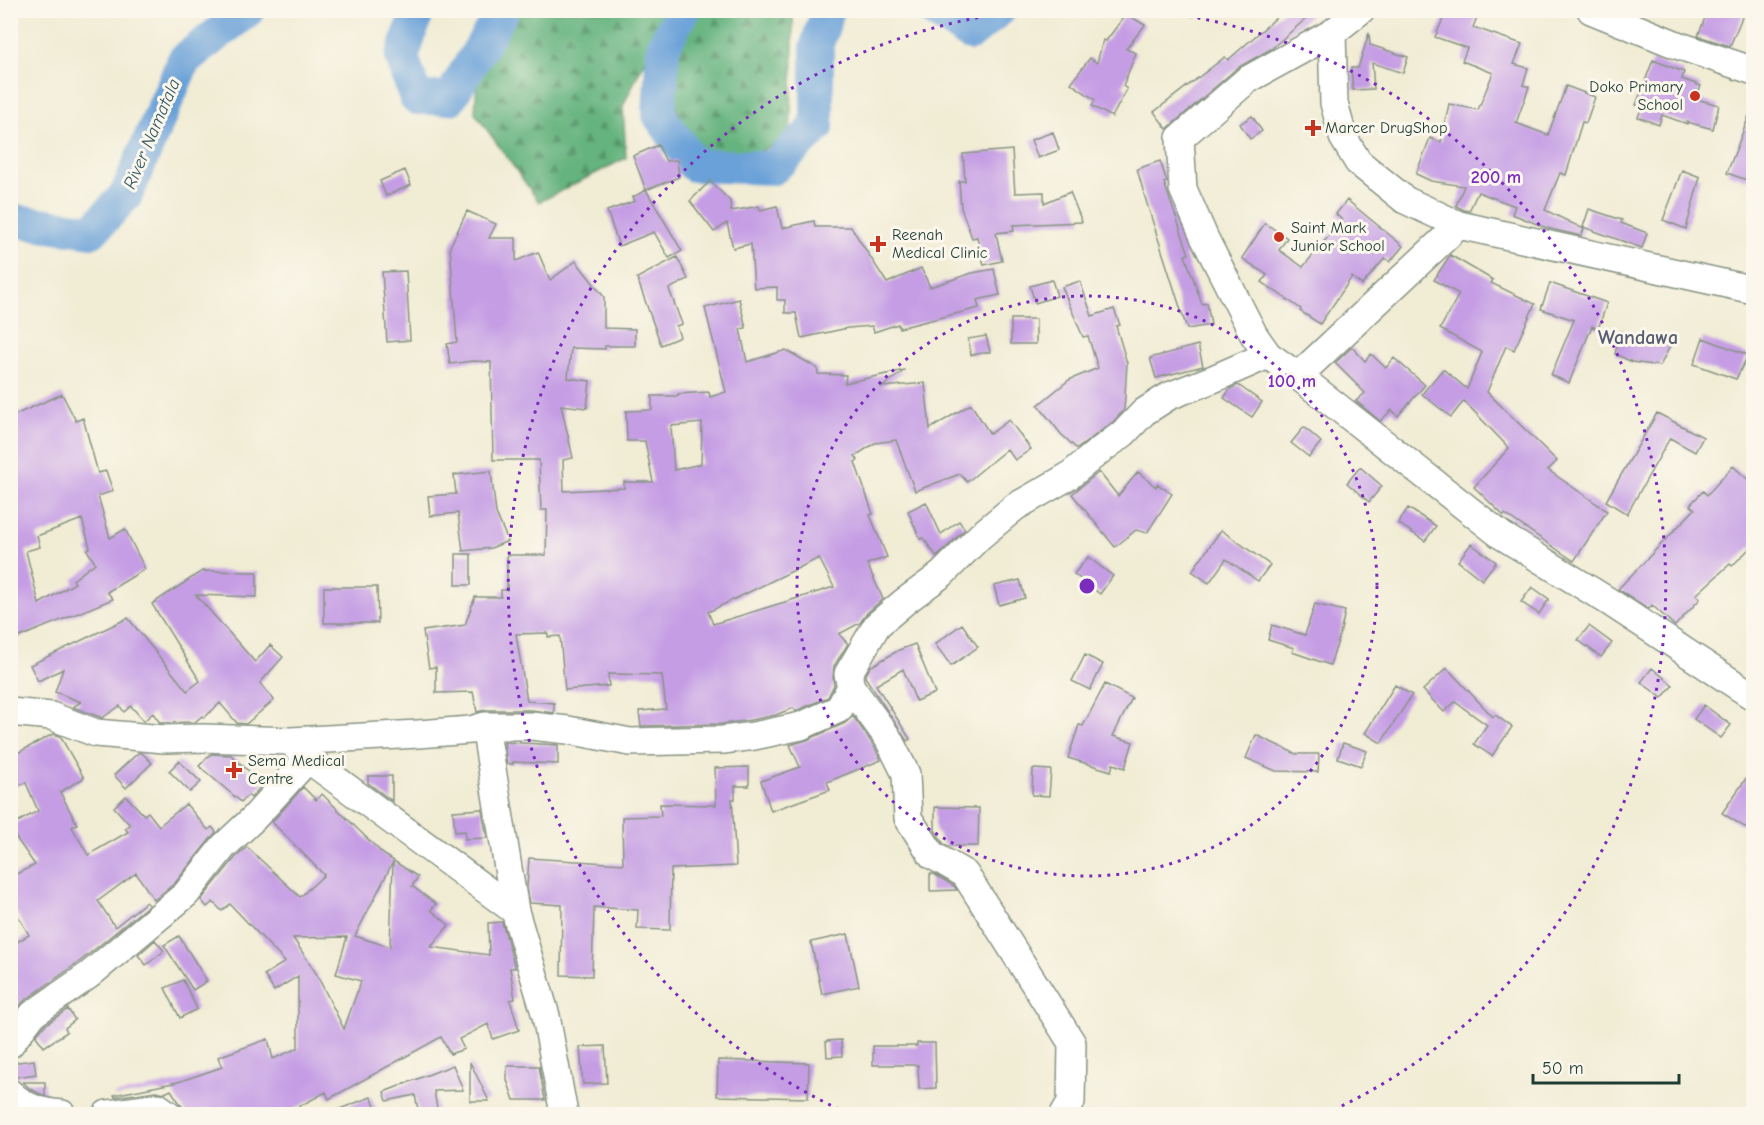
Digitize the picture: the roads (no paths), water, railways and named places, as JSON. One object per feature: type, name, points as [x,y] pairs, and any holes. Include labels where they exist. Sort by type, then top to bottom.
[{"type":"street","points":[[1361,10],[1332,33],[1247,80],[1180,138],[1184,189],[1205,240],[1254,335],[1268,355],[1501,535],[1608,601],[1754,697]]},
{"type":"street","points":[[1591,10],[1677,45],[1754,71]]},
{"type":"street","points":[[1332,33],[1334,103],[1343,137],[1358,162],[1405,200],[1459,225],[1754,290]]},
{"type":"street","points":[[1298,376],[1459,225]]},
{"type":"street","points":[[1064,1114],[1071,1102],[1072,1043],[965,874],[932,855],[908,818],[906,774],[888,738],[851,687],[848,674],[877,625],[942,573],[980,536],[1015,507],[1069,477],[1124,433],[1144,412],[1169,396],[1213,380],[1268,355]]},
{"type":"street","points":[[10,712],[51,716],[96,733],[164,739],[203,738],[299,750],[471,730],[485,726],[531,726],[568,730],[630,742],[723,740],[801,726],[839,709],[851,687]]},
{"type":"street","points":[[485,726],[515,911],[546,1016],[564,1114]]},
{"type":"street","points":[[299,750],[515,911]]},
{"type":"street","points":[[10,1044],[33,1014],[89,975],[186,894],[223,847],[254,819],[299,750]]},
{"type":"street","points":[[10,1093],[32,1109],[62,1114]]},
{"type":"street","points":[[107,1114],[158,1107],[168,1114]]},
{"type":"waterway","name":"River Namatala","points":[[10,220],[92,231],[126,195],[184,60],[248,10]]},
{"type":"waterway","name":"River Namatala","points":[[418,10],[402,57],[416,98],[450,98],[503,10]]},
{"type":"waterway","name":"River Namatala","points":[[683,10],[663,47],[659,115],[694,165],[773,168],[817,127],[817,45],[828,10]]},
{"type":"waterway","name":"River Namatala","points":[[933,10],[970,34],[999,10]]},
{"type":"place","name":"Doko Primary School","points":[[1695,96]]},
{"type":"place","name":"Marcer DrugShop","points":[[1313,128]]},
{"type":"place","name":"Saint Mark Junior School","points":[[1279,237]]},
{"type":"place","name":"Reenah Medical Clinic","points":[[878,244]]},
{"type":"place","name":"Sema Medical Centre","points":[[234,770]]},
{"type":"district","name":"Wandawa","points":[[1638,337]]}]
